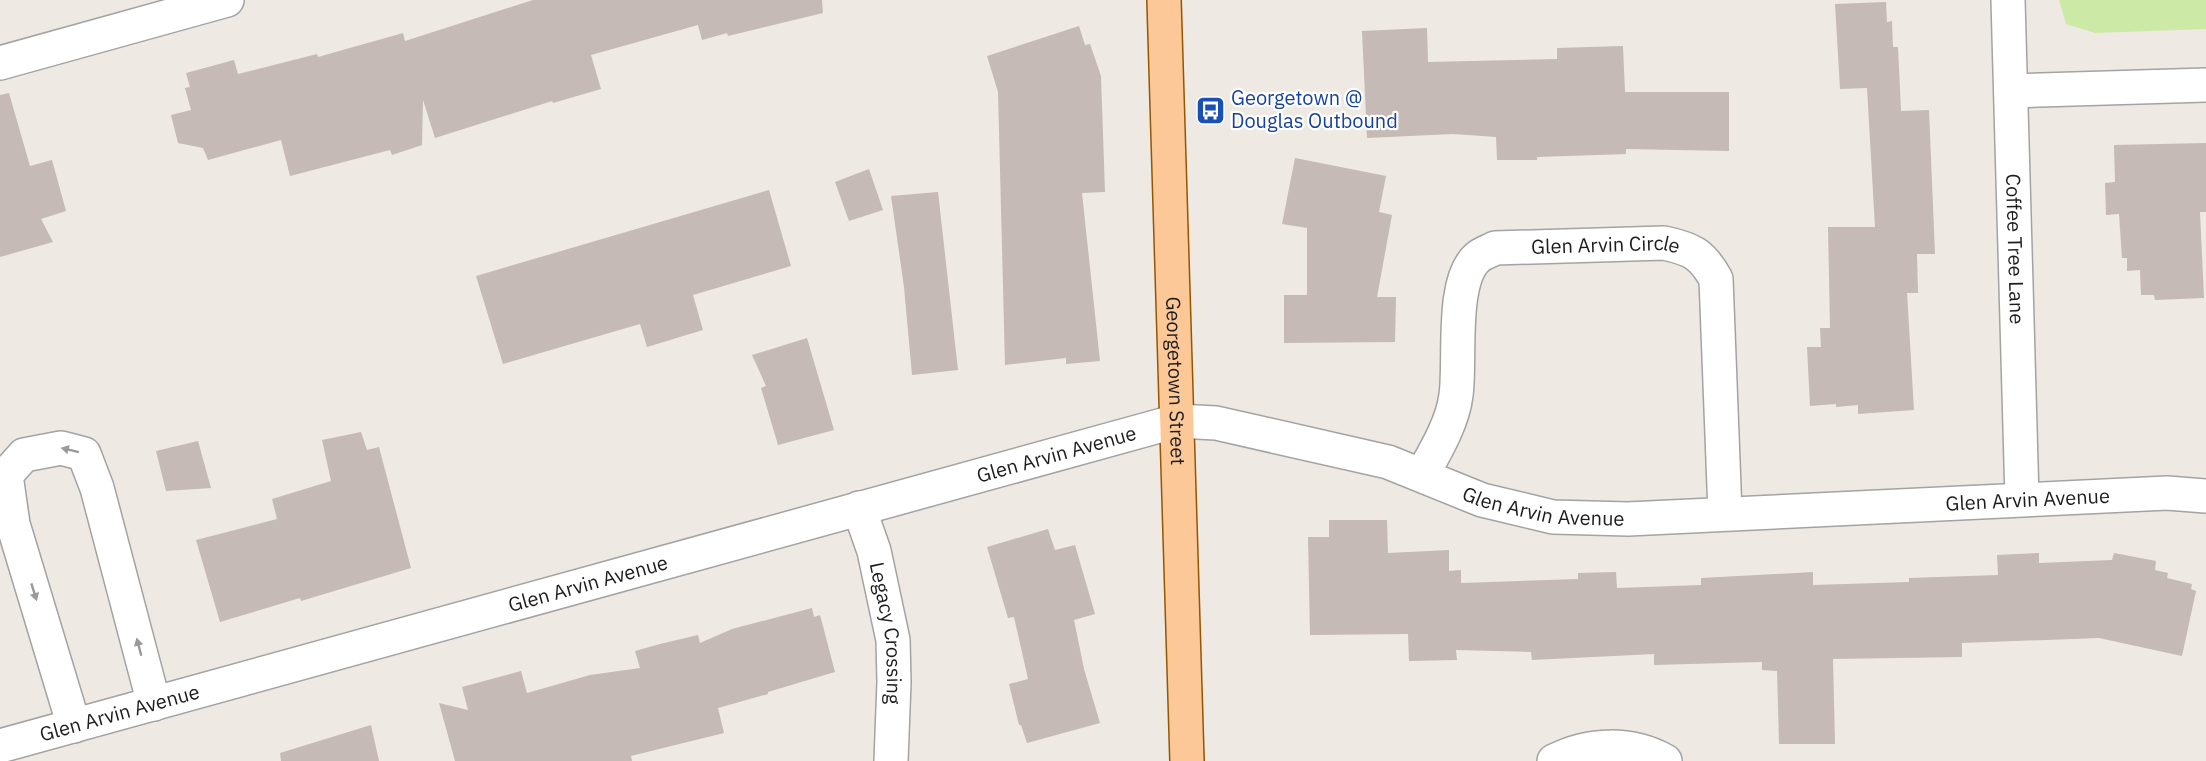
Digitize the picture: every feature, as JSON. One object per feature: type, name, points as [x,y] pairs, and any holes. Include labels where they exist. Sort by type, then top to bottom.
[{"type":"main road","name":"Georgetown Street","points":[[1164,0],[1187,761]]},
{"type":"street","points":[[0,63],[227,0]]},
{"type":"street","name":"Coffee Tree Lane","points":[[2008,0],[2022,499]]},
{"type":"street","points":[[2011,91],[2206,85]]},
{"type":"street","name":"Glen Arvin Circle","points":[[1422,475],[1441,442],[1456,397],[1460,298],[1468,270],[1478,257],[1495,248],[1664,243],[1686,248],[1699,257],[1706,262],[1716,279],[1725,513]]},
{"type":"street","name":"Glen Arvin Avenue","points":[[0,746],[1177,421],[1216,423],[1388,462],[1482,500],[1553,517],[1628,519],[2167,493],[2206,496]]},
{"type":"street","points":[[74,726],[13,524],[6,474],[24,455],[61,448],[84,454],[97,488],[154,704]]},
{"type":"street","name":"Legacy Crossing","points":[[859,508],[874,551],[893,640],[891,761]]},
{"type":"street","points":[[1554,761],[1585,748],[1621,747],[1653,754],[1665,761]]},
{"type":"green space","points":[[2059,0],[2206,0],[2206,29],[2095,33],[2066,24]]},
{"type":"building","points":[[533,0],[822,0],[823,13],[702,40],[698,25],[591,55],[601,89],[553,103],[552,101],[435,138],[423,100],[422,145],[392,155],[390,150],[290,176],[281,140],[208,160],[203,148],[178,143],[171,115],[191,110],[185,88],[190,87],[186,73],[234,60],[238,74],[317,54],[318,57],[403,33],[405,41]]},
{"type":"building","points":[[1886,2],[1887,22],[1892,21],[1893,47],[1898,47],[1901,111],[1929,110],[1935,254],[1917,254],[1918,293],[1907,293],[1914,410],[1858,414],[1858,405],[1810,406],[1807,347],[1821,347],[1820,328],[1830,328],[1828,227],[1875,227],[1867,88],[1840,89],[1835,4]]},
{"type":"building","points":[[1079,26],[1085,45],[1090,44],[1101,76],[1105,192],[1082,193],[1100,361],[1066,364],[1066,358],[1005,365],[998,92],[987,56]]},
{"type":"building","points":[[1427,28],[1428,62],[1557,59],[1557,48],[1623,46],[1625,92],[1729,92],[1729,151],[1626,149],[1626,154],[1537,157],[1537,160],[1497,160],[1496,137],[1453,134],[1367,138],[1362,31]]},
{"type":"building","points":[[9,93],[30,166],[52,160],[66,211],[41,219],[53,242],[0,257],[0,95]]},
{"type":"building","points":[[2206,143],[2206,212],[2200,212],[2204,298],[2155,300],[2154,295],[2141,295],[2140,270],[2127,271],[2127,258],[2122,258],[2119,214],[2106,215],[2105,183],[2115,182],[2114,145]]},
{"type":"building","points":[[1295,158],[1386,176],[1379,212],[1392,215],[1377,297],[1396,297],[1395,342],[1284,343],[1284,295],[1307,295],[1307,228],[1282,224]]},
{"type":"building","points":[[869,169],[883,210],[849,221],[835,182]]},
{"type":"building","points":[[769,190],[791,266],[693,295],[703,330],[647,347],[640,324],[503,364],[476,276]]},
{"type":"building","points":[[938,192],[958,370],[912,375],[904,287],[891,196]]},
{"type":"building","points":[[807,338],[834,430],[778,445],[761,388],[766,386],[752,355]]},
{"type":"building","points":[[361,432],[367,450],[379,447],[411,568],[301,601],[300,598],[220,622],[196,540],[277,519],[272,499],[331,481],[322,440]]},
{"type":"building","points":[[198,441],[211,488],[166,491],[156,451]]},
{"type":"building","points":[[1329,520],[1387,520],[1388,553],[1449,550],[1449,571],[1461,570],[1461,583],[1578,579],[1578,573],[1616,572],[1617,588],[1701,585],[1701,578],[1813,572],[1813,585],[1909,582],[1909,578],[1998,575],[1997,555],[2039,553],[2039,563],[2112,560],[2114,553],[2156,561],[2155,570],[2168,573],[2167,578],[2192,584],[2191,589],[2196,591],[2182,656],[2099,638],[1962,643],[1962,657],[1833,659],[1835,744],[1779,744],[1777,671],[1762,670],[1762,662],[1654,665],[1654,654],[1532,660],[1531,652],[1456,650],[1457,660],[1409,661],[1408,634],[1310,635],[1308,537],[1329,537]]},
{"type":"building","points":[[1048,529],[1055,550],[1075,545],[1095,614],[1074,620],[1084,669],[1100,723],[1027,743],[1021,725],[1019,725],[1009,684],[1028,679],[1014,617],[1008,618],[987,547]]},
{"type":"building","points":[[812,608],[814,617],[820,615],[835,672],[718,708],[724,733],[631,756],[632,761],[455,761],[439,703],[468,710],[462,687],[521,671],[527,693],[590,675],[640,668],[635,651],[698,635],[700,643],[732,629]]},
{"type":"building","points":[[371,725],[379,761],[281,761],[280,753]]},
{"type":"place","name":"Georgetown @ Douglas Outbound","points":[[1210,110]]}]
